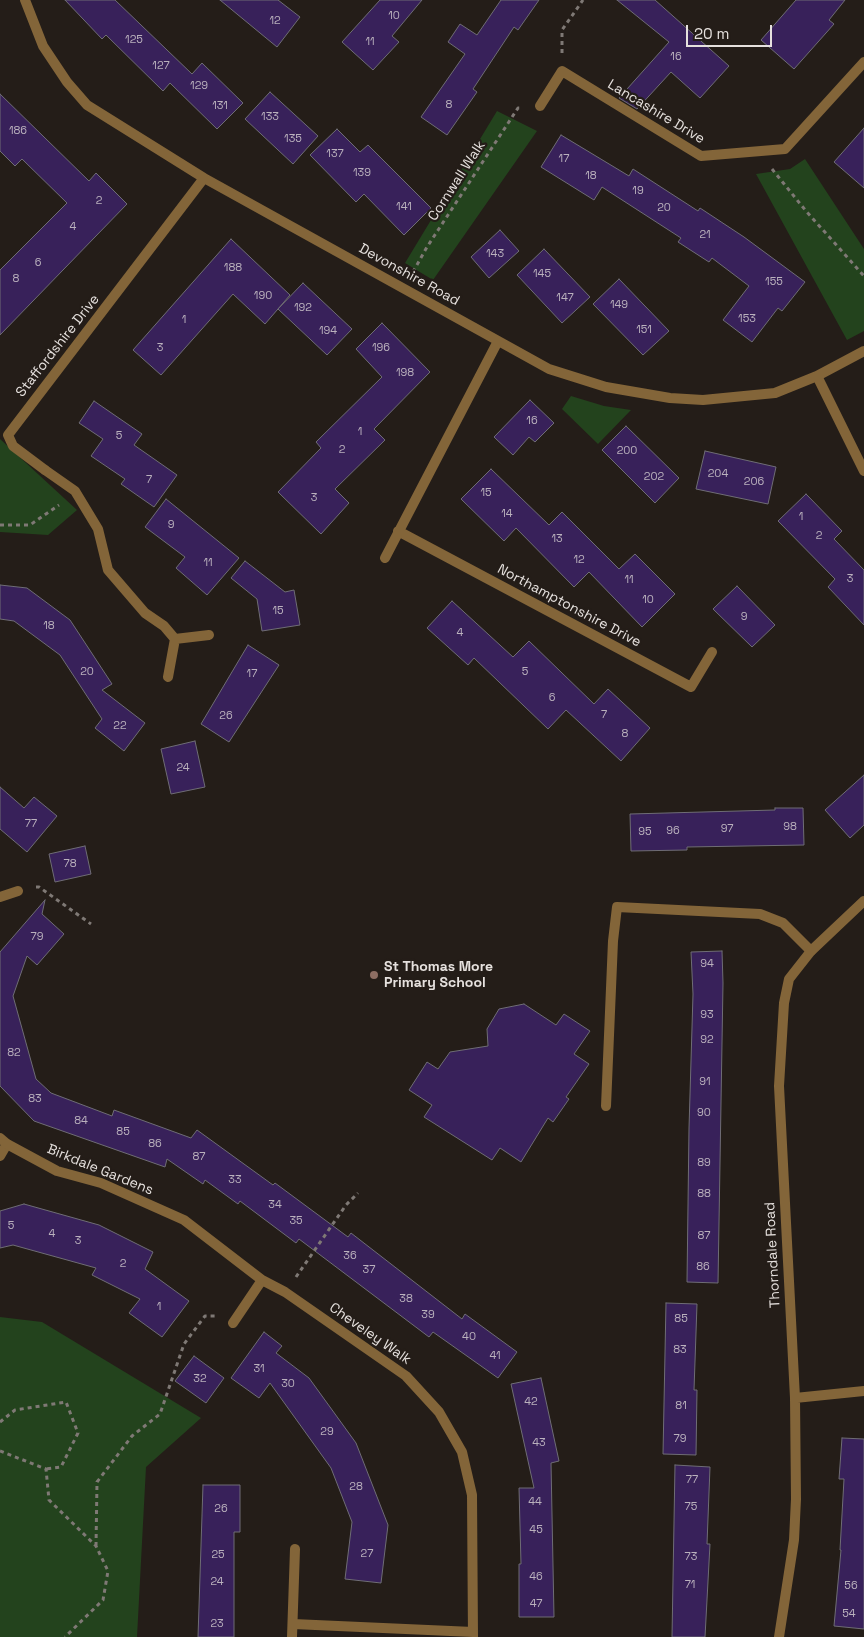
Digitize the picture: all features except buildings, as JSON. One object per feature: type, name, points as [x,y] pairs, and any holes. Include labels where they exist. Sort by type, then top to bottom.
[{"type":"street","name":"Devonshire Road","points":[[25,0],[44,46],[67,82],[87,105],[204,178],[549,368],[606,387],[670,398],[703,400],[775,393],[817,376],[860,354]]},
{"type":"street","name":"Lancashire Drive","points":[[562,71],[702,156],[785,149],[864,62]]},
{"type":"street","points":[[540,106],[562,71]]},
{"type":"street","name":"Staffordshire Drive","points":[[175,639],[164,626],[145,613],[108,570],[98,530],[75,491],[13,446],[8,435],[204,178]]},
{"type":"street","points":[[384,558],[498,341]]},
{"type":"street","points":[[817,376],[864,471]]},
{"type":"street","name":"Northamptonshire Drive","points":[[398,530],[691,687],[712,652]]},
{"type":"street","points":[[168,678],[175,639],[209,635]]},
{"type":"street","points":[[0,897],[18,890]]},
{"type":"street","name":"Thorndale Road","points":[[779,1637],[794,1540],[795,1398],[779,1086],[784,1003],[789,979],[811,951],[864,901]]},
{"type":"street","points":[[606,1106],[613,941],[617,907],[760,914],[783,923],[811,951]]},
{"type":"street","name":"Birkdale Gardens","points":[[0,1156],[3,1141],[57,1171],[102,1183],[184,1220]]},
{"type":"street","name":"Cheveley Walk","points":[[184,1220],[262,1280],[285,1292],[406,1376],[439,1412],[462,1452],[472,1495],[473,1634],[293,1624]]},
{"type":"street","points":[[233,1323],[262,1280]]},
{"type":"street","points":[[795,1398],[864,1391]]},
{"type":"street","points":[[292,1637],[295,1548]]},
{"type":"path","points":[[562,71],[562,30],[583,0]]},
{"type":"path","name":"Cornwall Walk","points":[[405,288],[427,247],[518,108],[540,106]]},
{"type":"path","points":[[768,164],[778,179],[864,276]]},
{"type":"path","points":[[0,525],[30,524],[51,512],[75,491]]},
{"type":"path","points":[[18,890],[39,887],[91,924]]},
{"type":"path","points":[[285,1292],[346,1205],[358,1193]]},
{"type":"path","points":[[96,1546],[97,1482],[132,1436],[160,1414],[184,1344],[205,1316],[220,1315],[233,1323]]},
{"type":"path","points":[[0,1422],[15,1410],[66,1402],[78,1433],[62,1467],[46,1469],[0,1451]]},
{"type":"path","points":[[46,1469],[49,1500],[96,1546],[108,1571],[103,1600],[65,1637]]},
{"type":"green space","points":[[497,111],[537,131],[433,280],[405,263]]},
{"type":"green space","points":[[805,159],[864,249],[864,331],[847,340],[756,174],[790,169]]},
{"type":"green space","points":[[571,396],[604,406],[631,410],[598,444],[562,409]]},
{"type":"green space","points":[[0,439],[77,510],[48,535],[0,532]]},
{"type":"green space","points":[[0,1317],[42,1322],[201,1418],[146,1467],[137,1637],[0,1637]]},
{"type":"place","name":"St Thomas More Primary School","points":[[374,975]]}]
